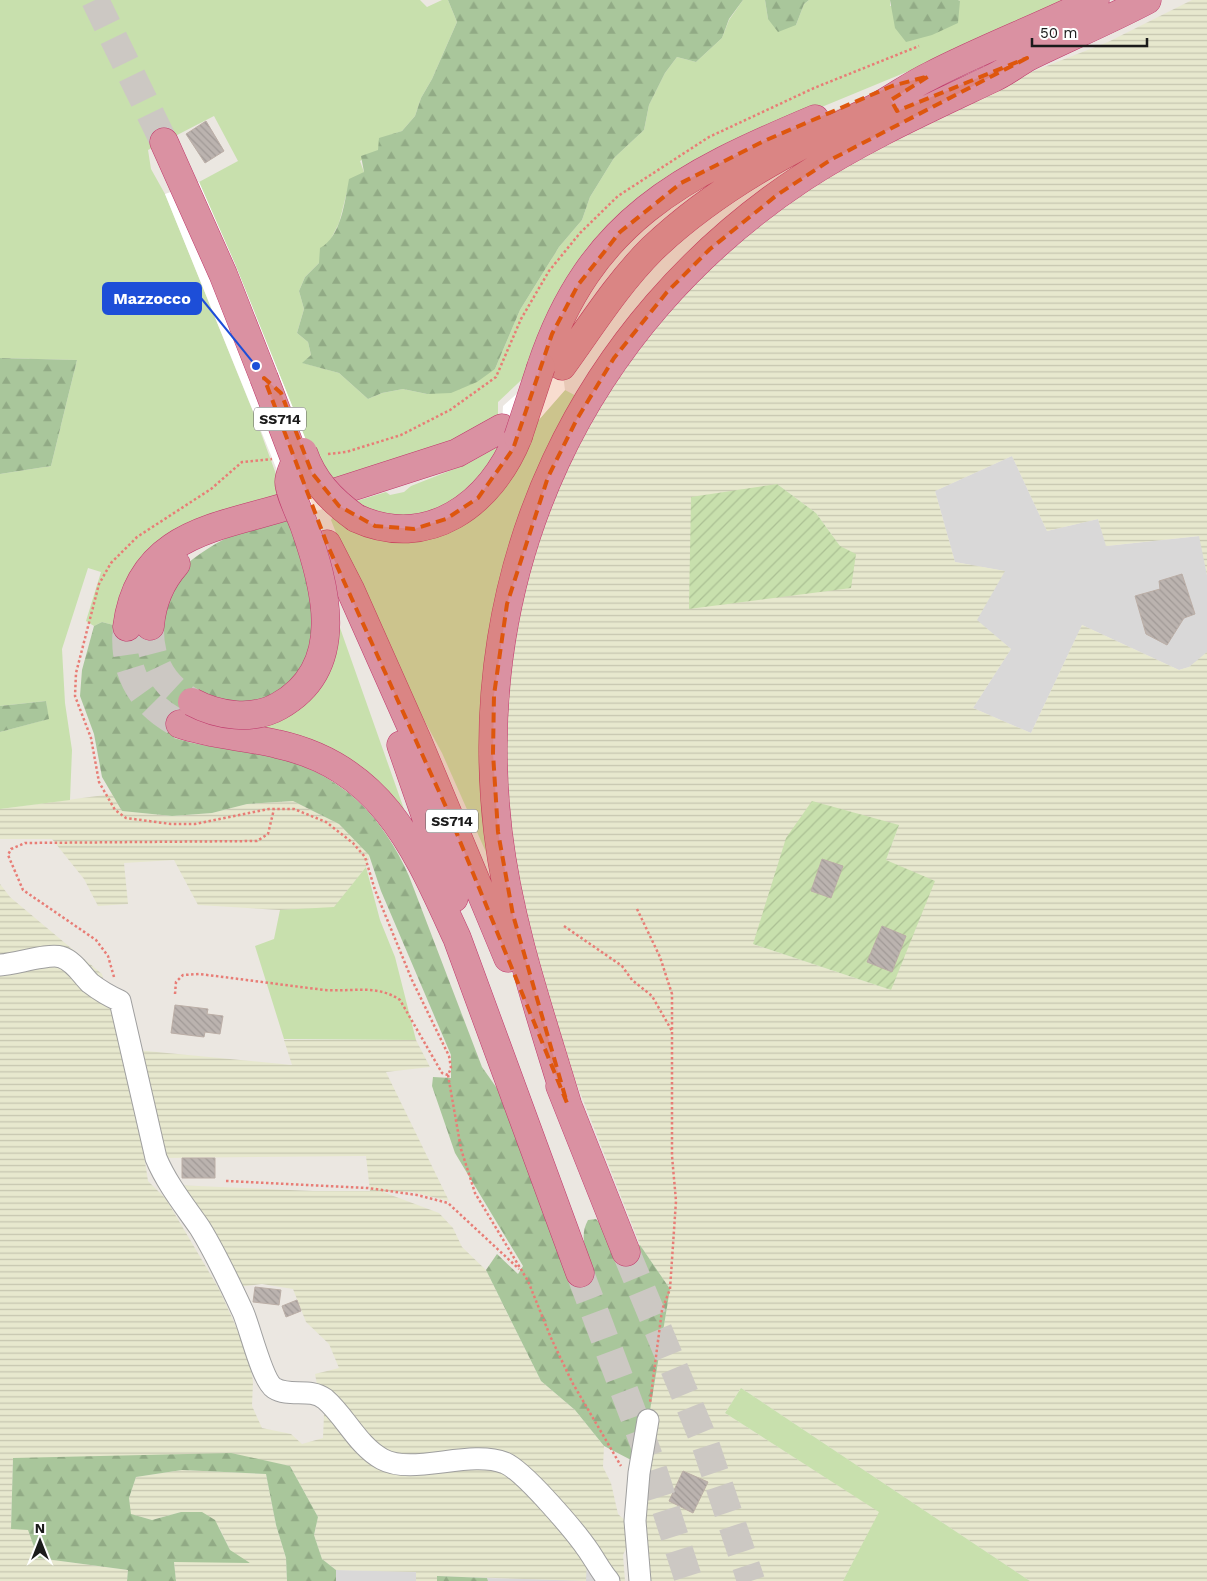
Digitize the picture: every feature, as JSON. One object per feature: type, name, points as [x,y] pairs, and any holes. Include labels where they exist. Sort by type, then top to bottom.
[{"type":"highway","points":[[264,378],[281,393],[312,474],[331,499],[356,518],[375,526],[404,530],[422,528],[446,519],[464,509],[489,485],[504,466],[510,432],[552,367],[636,266],[669,234],[759,168],[898,96],[929,76],[1096,0]]},
{"type":"highway","points":[[567,1103],[526,968],[511,906],[498,832],[493,753],[494,695],[507,604],[522,548],[548,477],[577,419],[614,358],[662,298],[710,249],[777,195],[832,159],[884,130],[1147,0]]},
{"type":"highway","points":[[708,204],[842,136],[995,68],[1027,58]]},
{"type":"highway","points":[[552,367],[560,317],[589,270],[620,232],[659,198],[705,169],[764,140],[892,86],[929,76]]},
{"type":"highway","name":"SS714","points":[[164,142],[226,282],[327,544],[342,592],[434,837],[508,1071],[580,1273]]},
{"type":"highway","points":[[336,492],[450,455],[510,432]]},
{"type":"highway","points":[[296,460],[289,482],[318,566],[326,609],[325,639],[316,666],[294,696],[281,705],[263,712],[251,715],[186,713],[220,735],[277,744],[312,754],[350,775],[379,799],[406,835],[433,886],[457,938],[508,1071]]},
{"type":"highway","points":[[138,626],[130,607],[135,594],[157,560],[176,544],[216,525],[244,520],[291,505]]},
{"type":"highway","name":"SS714","points":[[327,544],[350,589],[446,807],[626,1252]]},
{"type":"street","points":[[0,965],[18,964],[45,956],[61,956],[73,964],[90,982],[120,1002],[152,1144],[164,1177],[201,1230],[239,1305],[266,1379],[274,1388],[287,1392],[311,1392],[324,1399],[381,1459],[397,1465],[478,1459],[505,1463],[521,1475],[562,1519],[588,1549],[609,1581]]},
{"type":"street","points":[[640,1581],[635,1521],[639,1473],[648,1420]]},
{"type":"path","points":[[120,1002],[108,956],[96,940],[23,890],[8,855],[11,849],[25,843],[256,841],[268,834],[274,809]]},
{"type":"path","points":[[367,863],[375,890],[412,980],[450,1056],[451,1068],[448,1076],[461,1148],[475,1193],[522,1271],[572,1382],[622,1467]]},
{"type":"path","points":[[637,908],[660,957],[672,994],[672,1156],[676,1201],[670,1290],[662,1310],[648,1420]]},
{"type":"path","points":[[564,926],[622,966],[632,980],[652,996],[672,1033]]},
{"type":"path","points":[[175,994],[176,982],[183,975],[198,974],[328,990],[376,990],[389,992],[400,1000],[442,1074],[448,1076]]},
{"type":"path","points":[[226,1181],[368,1188],[417,1195],[448,1203],[522,1271]]},
{"type":"highlighted area","points":[[1027,58],[832,159],[777,195],[710,249],[667,292],[614,358],[577,419],[548,477],[507,604],[494,695],[493,753],[498,832],[513,915],[567,1103],[446,807],[327,544],[264,378],[281,393],[312,473],[339,506],[375,526],[414,529],[446,519],[478,498],[513,449],[552,334],[578,285],[620,232],[681,183],[764,141],[892,86],[929,76],[891,100],[897,111]]},
{"type":"shaded area","points":[[1012,456],[1047,531],[1098,519],[1107,546],[1200,536],[1207,575],[1207,652],[1199,660],[1189,667],[1179,670],[1082,625],[1031,733],[973,708],[1011,649],[976,620],[1004,571],[955,562],[935,491]]},
{"type":"shaded area","points":[[587,1559],[605,1581],[488,1581],[487,1578],[585,1580]]},
{"type":"shaded area","points":[[336,1570],[416,1572],[416,1581],[336,1581]]},
{"type":"green space","points":[[0,0],[420,0],[427,7],[442,0],[448,0],[457,22],[432,79],[421,98],[415,116],[402,131],[379,139],[379,150],[360,161],[364,172],[347,192],[339,223],[319,263],[305,277],[299,291],[304,309],[297,333],[308,342],[311,355],[303,363],[339,373],[368,399],[382,393],[403,389],[427,394],[495,369],[520,310],[559,247],[582,220],[590,197],[614,158],[644,130],[649,105],[665,73],[677,57],[696,62],[722,38],[729,20],[743,0],[765,0],[768,19],[796,25],[804,4],[809,0],[890,0],[890,6],[960,1],[958,0],[1070,0],[967,47],[812,111],[642,202],[532,370],[498,402],[498,418],[453,442],[328,483],[314,460],[235,264],[199,182],[238,161],[214,116],[148,150],[151,169],[165,194],[254,414],[284,496],[213,518],[121,627],[102,622],[94,626],[86,621],[101,572],[88,568],[62,649],[65,703],[72,750],[70,800],[0,809],[0,732],[48,719],[46,701],[0,706],[0,474],[51,466],[77,360],[0,358]]},
{"type":"green space","points":[[448,0],[743,0],[729,19],[722,38],[696,62],[677,57],[665,73],[649,105],[644,130],[614,158],[590,197],[582,220],[559,247],[520,310],[495,369],[477,382],[451,393],[427,394],[403,389],[382,393],[368,399],[339,373],[302,363],[311,355],[308,342],[297,333],[304,309],[299,291],[305,277],[319,263],[320,248],[333,236],[344,208],[349,179],[364,172],[361,156],[378,150],[379,138],[402,131],[415,116],[421,98],[432,79],[457,22]]},
{"type":"green space","points":[[765,0],[809,0],[804,4],[796,25],[778,32],[768,19]]},
{"type":"green space","points":[[890,0],[958,0],[960,1],[958,23],[932,35],[906,42],[895,28]]},
{"type":"green space","points":[[1192,0],[1207,0],[1207,575],[1199,536],[1106,546],[1098,519],[1047,531],[1012,456],[935,491],[955,562],[1005,571],[977,620],[1011,649],[973,708],[1031,733],[1082,625],[1179,670],[1189,667],[1207,652],[1207,1581],[1030,1581],[741,1388],[725,1413],[880,1512],[843,1581],[640,1581],[633,1510],[670,1289],[640,1245],[572,1072],[541,982],[521,905],[507,819],[506,680],[528,553],[593,412],[694,274],[842,164],[1011,80],[1108,42]],"holes":[[[777,484],[816,513],[840,546]],[[899,825],[886,860],[891,990],[753,944]]]},
{"type":"green space","points":[[0,358],[77,360],[51,466],[0,474]]},
{"type":"green space","points":[[565,390],[580,398],[524,517],[489,859],[442,753],[373,626],[331,520],[333,517],[424,536],[529,431]]},
{"type":"green space","points":[[501,445],[499,455],[459,502],[402,520],[350,503],[386,492],[390,495],[404,492],[411,486],[467,464]]},
{"type":"green space","points":[[777,484],[816,513],[840,546],[856,554],[851,588],[689,609],[691,497]]},
{"type":"green space","points":[[296,517],[320,600],[310,659],[282,694],[178,729],[174,738],[204,745],[242,749],[271,755],[321,775],[343,789],[363,806],[380,826],[395,849],[409,876],[482,1067],[508,1104],[591,1267],[584,1244],[584,1232],[588,1220],[596,1219],[626,1252],[640,1245],[670,1289],[642,1459],[635,1462],[604,1446],[575,1410],[541,1381],[486,1270],[497,1254],[518,1274],[523,1266],[455,1153],[432,1086],[433,1077],[451,1078],[451,1055],[381,891],[369,855],[339,824],[293,801],[247,804],[212,813],[172,816],[122,811],[102,777],[94,734],[80,696],[82,670],[94,626],[102,622],[121,627],[173,576],[201,553],[217,543],[248,529]]},
{"type":"green space","points":[[339,625],[405,812],[205,716]]},
{"type":"green space","points":[[46,701],[49,719],[0,732],[0,706]]},
{"type":"green space","points":[[112,794],[122,811],[172,816],[212,813],[247,804],[293,801],[339,824],[370,855],[366,867],[334,908],[280,910],[198,905],[174,860],[124,863],[128,904],[98,906],[84,879],[52,839],[0,839],[0,809]]},
{"type":"green space","points":[[812,801],[899,825],[886,860],[935,881],[891,990],[753,944],[786,838]]},
{"type":"green space","points":[[366,867],[380,920],[395,957],[416,1040],[284,1039],[255,946],[274,939],[280,910],[334,907]]},
{"type":"green space","points":[[0,884],[10,897],[102,974],[140,1129],[148,1181],[166,1199],[219,1289],[248,1353],[253,1381],[252,1406],[262,1428],[291,1434],[302,1444],[323,1438],[324,1414],[336,1403],[318,1390],[315,1374],[339,1368],[329,1344],[306,1322],[293,1289],[262,1284],[237,1287],[175,1185],[313,1191],[370,1191],[366,1156],[161,1158],[136,1050],[292,1065],[284,1040],[416,1040],[430,1067],[386,1072],[449,1201],[412,1192],[383,1192],[439,1213],[453,1228],[462,1247],[486,1270],[541,1381],[575,1410],[604,1446],[603,1467],[611,1483],[618,1514],[630,1525],[631,1538],[623,1555],[625,1581],[614,1581],[587,1559],[586,1581],[437,1576],[437,1581],[416,1581],[416,1572],[336,1570],[322,1559],[314,1535],[318,1517],[290,1466],[264,1461],[13,1458],[11,1529],[28,1529],[38,1558],[128,1570],[127,1581],[0,1581]]},
{"type":"green space","points":[[741,1388],[1030,1581],[843,1581],[879,1512],[725,1413]]},
{"type":"green space","points":[[231,1453],[290,1466],[318,1517],[314,1535],[322,1559],[336,1570],[336,1581],[287,1581],[286,1558],[276,1525],[266,1474],[182,1470],[136,1477],[129,1498],[131,1514],[152,1520],[181,1512],[202,1512],[215,1520],[230,1550],[250,1563],[174,1562],[176,1581],[127,1581],[128,1570],[38,1558],[28,1530],[11,1529],[13,1458]]},
{"type":"green space","points":[[182,1470],[266,1474],[276,1525],[286,1558],[287,1581],[176,1581],[174,1562],[196,1562],[230,1550],[219,1527],[181,1512],[152,1520],[130,1514],[129,1498],[136,1477]]},
{"type":"green space","points":[[437,1576],[487,1578],[488,1581],[437,1581]]},
{"type":"pier","points":[[199,182],[235,264],[314,460],[326,508],[296,517],[165,194]]},
{"type":"pier","points":[[559,345],[565,390],[529,431],[501,445],[503,406],[528,384]]},
{"type":"building","points":[[206,121],[224,151],[205,163],[186,134]]},
{"type":"building","points":[[1182,574],[1195,614],[1184,618],[1167,645],[1146,634],[1135,596],[1160,589],[1159,581]]},
{"type":"building","points":[[822,859],[843,866],[831,898],[811,891]]},
{"type":"building","points":[[882,926],[906,936],[892,972],[867,962]]},
{"type":"building","points":[[175,1005],[208,1009],[207,1014],[223,1016],[220,1034],[205,1032],[204,1037],[171,1033]]},
{"type":"building","points":[[182,1158],[215,1158],[215,1178],[182,1178]]},
{"type":"building","points":[[255,1287],[281,1290],[279,1305],[253,1302]]},
{"type":"building","points":[[297,1300],[301,1311],[286,1317],[282,1306]]},
{"type":"building","points":[[683,1471],[708,1482],[693,1513],[669,1501]]},
{"type":"tunnel","points":[[95,0],[164,142]]},
{"type":"tunnel","points":[[150,626],[152,650],[159,670],[173,688],[192,702]]},
{"type":"tunnel","points":[[127,627],[126,643],[128,658],[131,672],[137,684],[155,707],[180,724]]},
{"type":"tunnel","points":[[626,1252],[705,1443],[751,1581]]},
{"type":"tunnel","points":[[580,1273],[649,1457],[689,1581]]},
{"type":"place","name":"Mazzocco","points":[[256,366]]}]
